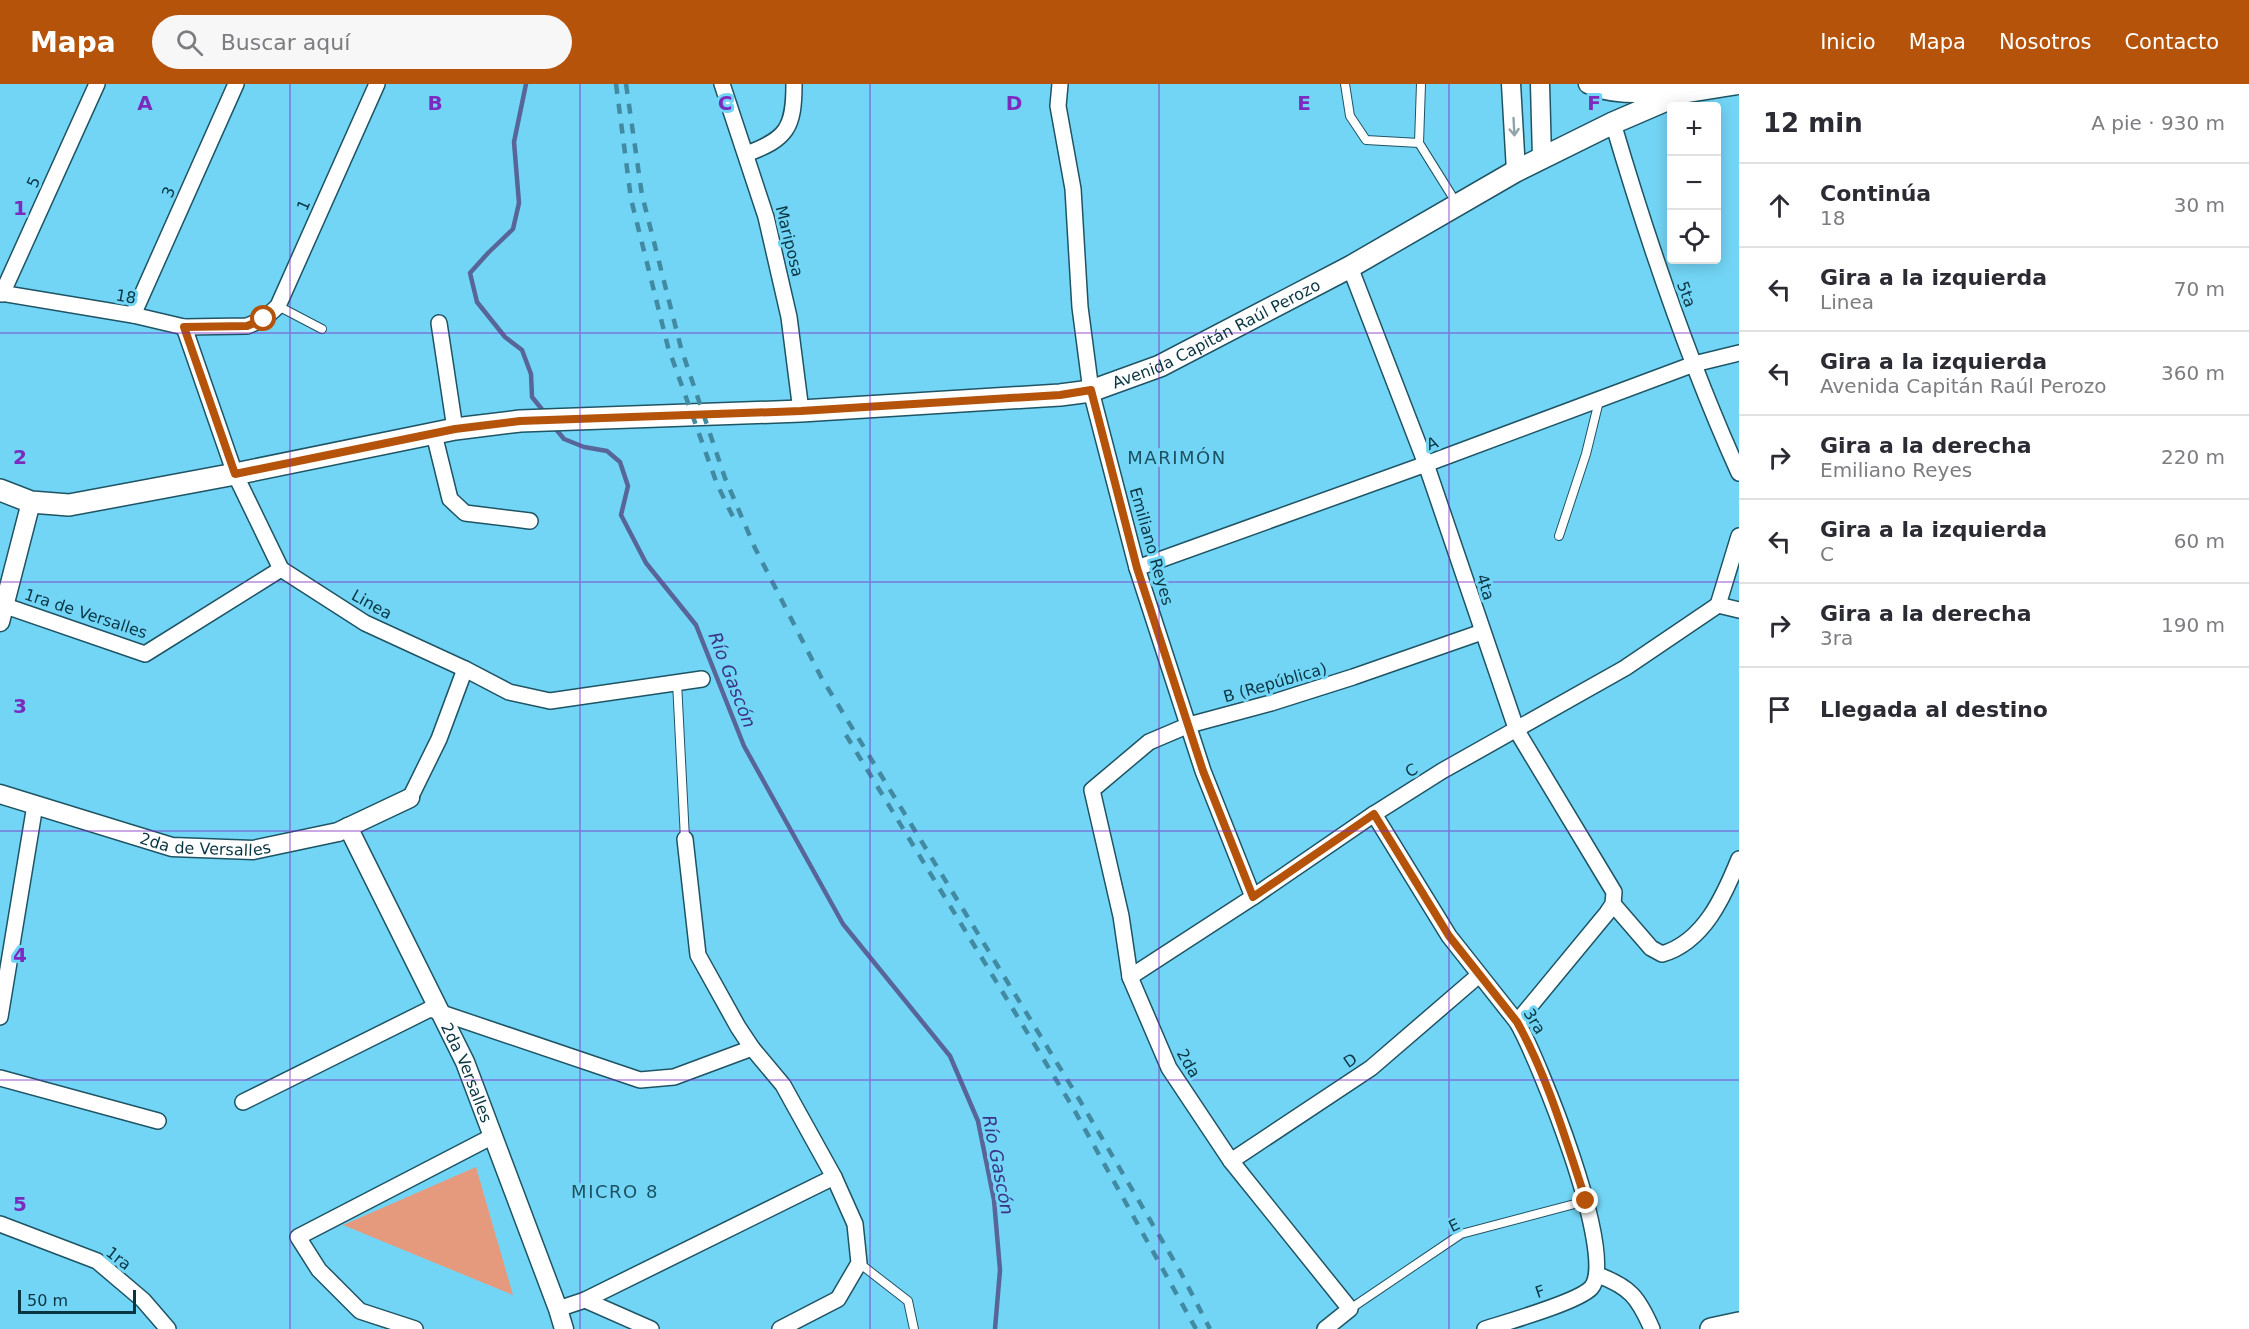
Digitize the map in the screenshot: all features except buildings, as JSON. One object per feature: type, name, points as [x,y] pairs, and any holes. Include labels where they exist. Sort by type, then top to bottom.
[{"type":"main road","points":[[1542,158],[1613,123],[1685,92],[1725,85]]},
{"type":"main road","name":"Avenida Capitán Raúl Perozo","points":[[0,490],[31,502],[69,505],[455,429],[520,421],[801,411],[1060,395],[1091,390],[1160,366],[1350,267],[1542,158]]},
{"type":"main road","points":[[1711,1329],[1739,1323]]},
{"type":"street","name":"5","points":[[1,294],[97,84]]},
{"type":"street","name":"3","points":[[133,315],[236,84]]},
{"type":"street","name":"1","points":[[278,306],[377,84]]},
{"type":"street","name":"Mariposa","points":[[722,84],[766,218],[789,316],[801,411]]},
{"type":"street","points":[[746,154],[764,147],[786,133],[794,107],[794,84]]},
{"type":"street","name":"Emiliano Reyes","points":[[1060,84],[1058,106],[1073,189],[1080,307],[1091,390],[1137,568],[1203,771],[1253,897]]},
{"type":"street","points":[[1511,84],[1516,171]]},
{"type":"street","points":[[1540,84],[1542,158]]},
{"type":"street","points":[[1588,84],[1596,88],[1634,93],[1685,92]]},
{"type":"street","name":"5ta","points":[[1613,123],[1645,230],[1710,409],[1739,473]]},
{"type":"street","name":"4ta","points":[[1350,267],[1426,465],[1516,731],[1610,882],[1614,892],[1613,904]]},
{"type":"street","name":"18","points":[[1,294],[133,315],[184,327],[247,326],[264,319],[278,306]]},
{"type":"street","points":[[439,323],[455,429]]},
{"type":"street","points":[[184,327],[235,474],[281,568]]},
{"type":"street","name":"A","points":[[1137,568],[1426,465],[1694,364],[1739,353]]},
{"type":"street","points":[[434,434],[450,499],[465,513],[530,521]]},
{"type":"street","points":[[1,610],[31,502]]},
{"type":"street","points":[[1739,536],[1718,605],[1739,610]]},
{"type":"street","name":"1ra de Versalles","points":[[1,610],[145,654],[281,568]]},
{"type":"street","name":"Linea","points":[[281,568],[365,624],[465,669],[509,692],[550,701],[702,679]]},
{"type":"street","name":"C","points":[[1130,977],[1253,897],[1374,814],[1442,771],[1625,668],[1718,605]]},
{"type":"street","name":"B (República)","points":[[1092,790],[1149,742],[1189,725],[1353,678],[1482,632]]},
{"type":"street","points":[[410,798],[440,739],[465,669]]},
{"type":"street","name":"2da","points":[[1092,790],[1121,916],[1130,977],[1169,1068],[1231,1161],[1350,1309]]},
{"type":"street","name":"2da de Versalles","points":[[0,794],[172,847],[253,850],[338,832],[410,798]]},
{"type":"street","points":[[0,1017],[35,805]]},
{"type":"street","name":"3ra","points":[[1374,814],[1449,936],[1517,1022],[1556,1109],[1586,1201],[1598,1261],[1598,1275]]},
{"type":"street","name":"2da Versalles","points":[[348,827],[465,1062],[564,1329]]},
{"type":"street","points":[[685,839],[698,955],[738,1027],[752,1048],[783,1085],[834,1177],[855,1224],[859,1263],[837,1299],[780,1329]]},
{"type":"street","points":[[1517,1022],[1613,904],[1651,948],[1662,954],[1672,951],[1693,936],[1710,917],[1726,892],[1739,859]]},
{"type":"street","name":"D","points":[[1231,1161],[1371,1068],[1479,975]]},
{"type":"street","points":[[243,1102],[430,1009],[640,1080],[674,1077],[752,1048]]},
{"type":"street","points":[[0,1078],[158,1121]]},
{"type":"street","points":[[415,1329],[360,1311],[320,1270],[298,1236],[493,1136]]},
{"type":"street","points":[[558,1309],[585,1300],[834,1177]]},
{"type":"street","name":"1ra","points":[[0,1224],[97,1261],[143,1300],[168,1329]]},
{"type":"street","points":[[1598,1275],[1622,1285],[1636,1300],[1652,1329]]},
{"type":"street","name":"F","points":[[1485,1329],[1577,1298],[1591,1288],[1598,1275]]},
{"type":"street","points":[[585,1300],[651,1329]]},
{"type":"street","points":[[1325,1329],[1350,1309]]},
{"type":"lane","points":[[1345,84],[1350,116],[1366,140],[1419,143]]},
{"type":"lane","points":[[1421,84],[1419,143],[1458,205]]},
{"type":"lane","points":[[278,306],[322,329]]},
{"type":"lane","points":[[1559,536],[1586,454],[1600,399]]},
{"type":"lane","points":[[677,682],[685,839]]},
{"type":"lane","name":"E","points":[[1350,1309],[1461,1234],[1586,1201]]},
{"type":"lane","points":[[859,1263],[908,1301],[914,1329]]},
{"type":"shaded area","points":[[476,1167],[513,1295],[343,1225]]},
{"type":"waterway","name":"Río Gascón","points":[[526,84],[514,142],[519,203],[513,229],[470,273],[477,302],[505,337],[522,350],[531,374],[532,397],[545,413]]},
{"type":"waterway","name":"Río Gascón","points":[[555,428],[564,439],[584,447],[607,451],[620,462],[628,486],[621,515],[646,563],[696,625],[744,746],[843,924],[950,1056],[978,1121],[994,1200],[1000,1270],[995,1329]]},
{"type":"railway","points":[[616,84],[631,199],[668,347],[717,484],[734,519]]},
{"type":"railway","points":[[626,84],[642,195],[681,348],[725,478],[755,548],[821,677],[1079,1099],[1180,1271],[1210,1329]]},
{"type":"railway","points":[[846,735],[1072,1106],[1196,1329]]},
{"type":"district","name":"MARIMÓN","points":[[1177,458]]},
{"type":"district","name":"MICRO 8","points":[[615,1192]]},
{"type":"route","points":[[264,319],[247,326],[184,327],[235,474],[455,429],[520,421],[801,411],[1060,395],[1091,390],[1137,568],[1203,771],[1253,897],[1374,814],[1449,936],[1517,1022],[1556,1109],[1586,1201]]}]
